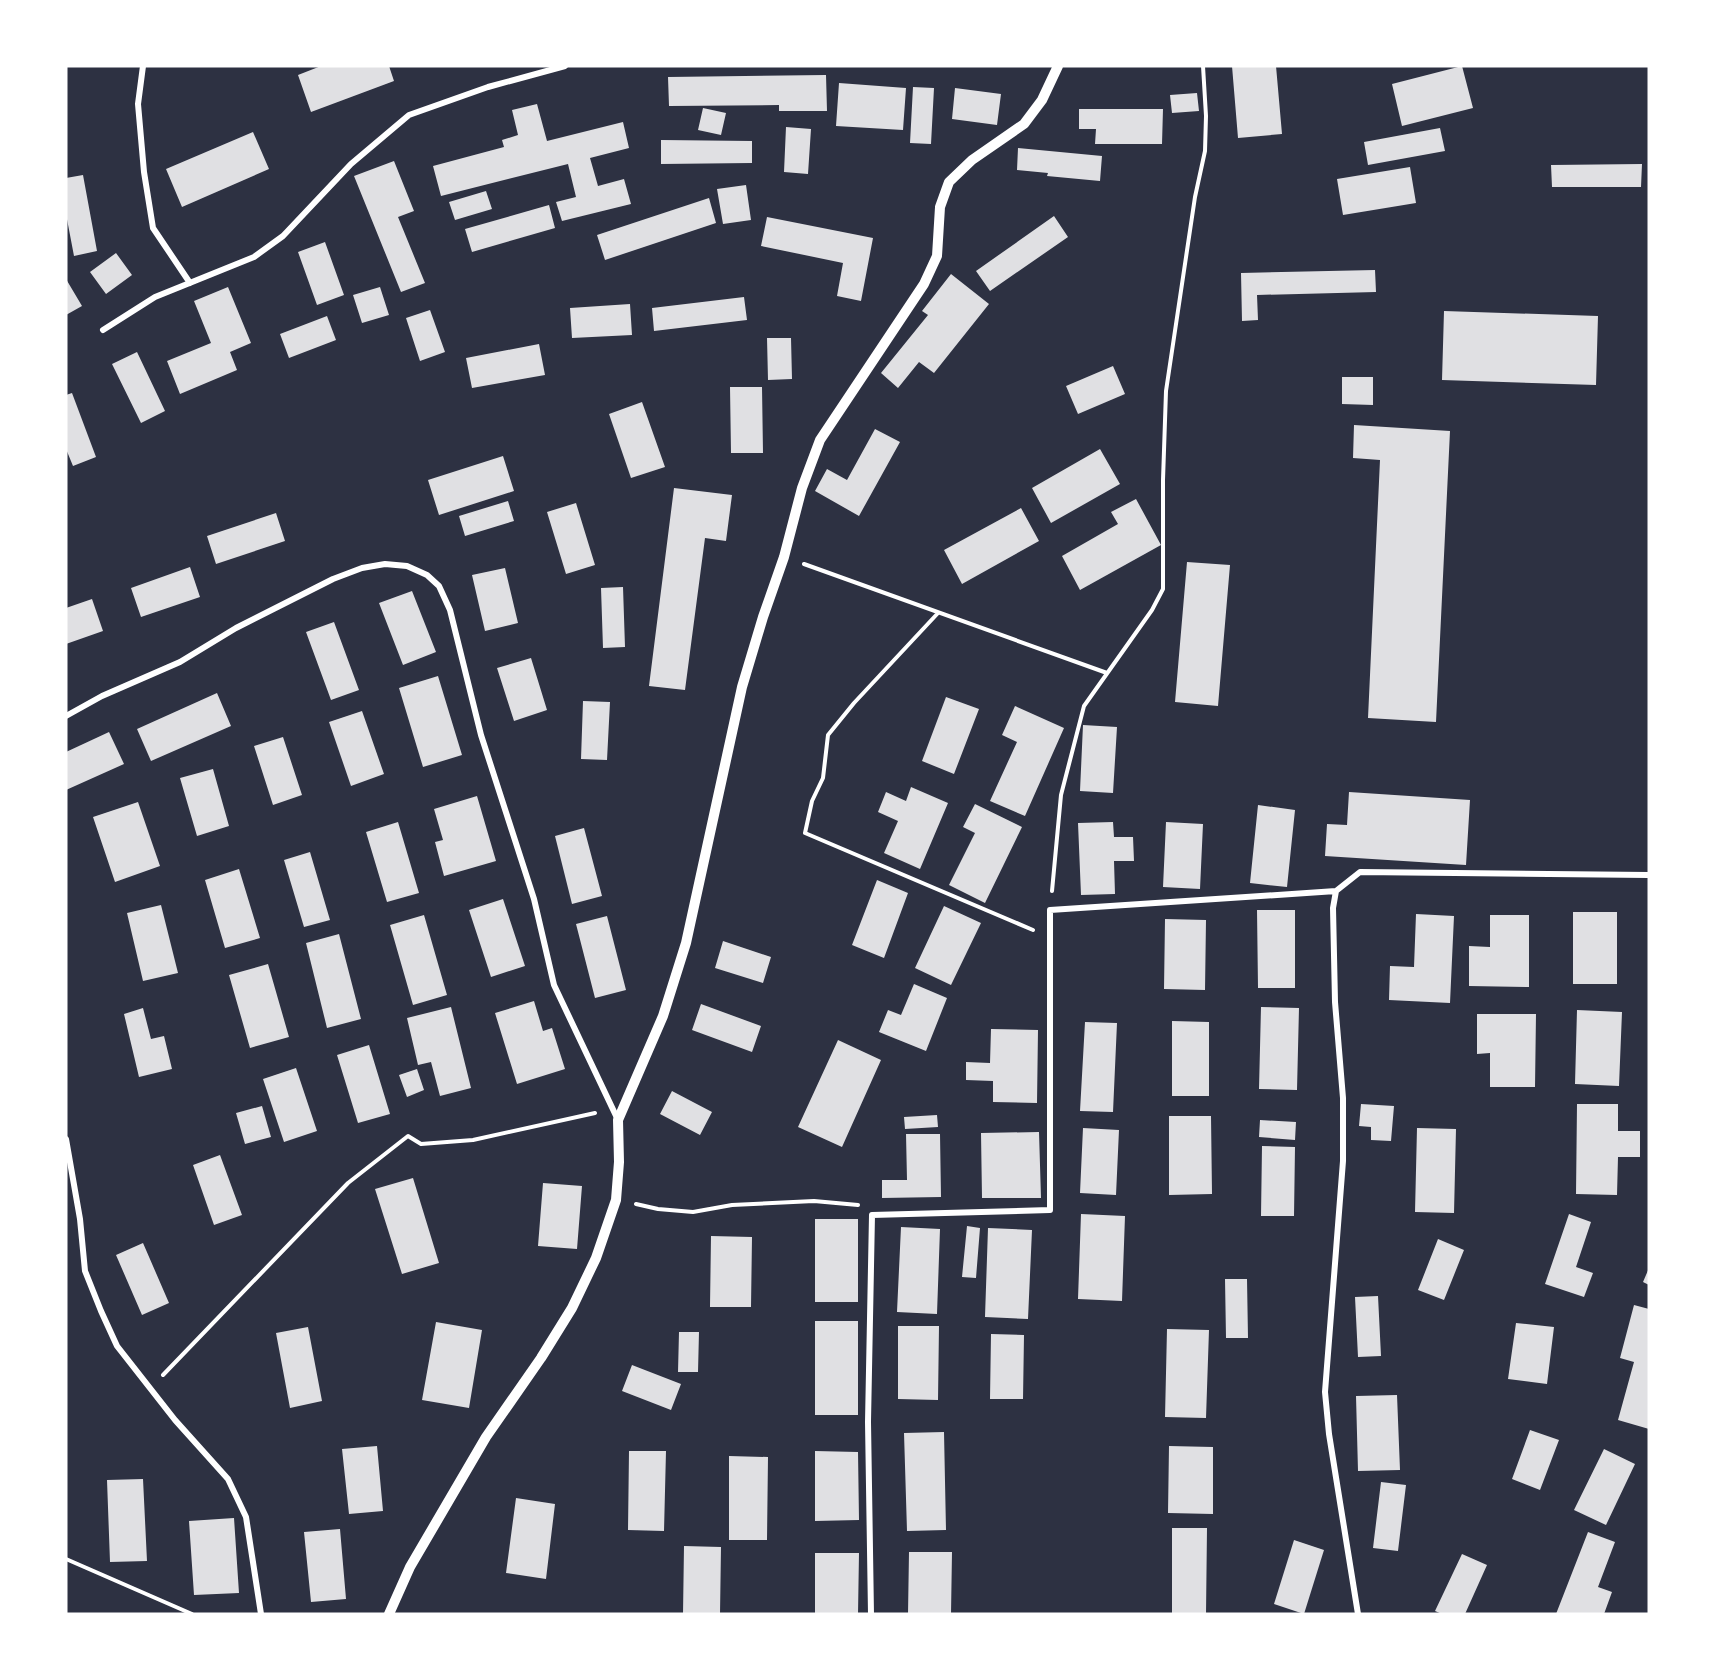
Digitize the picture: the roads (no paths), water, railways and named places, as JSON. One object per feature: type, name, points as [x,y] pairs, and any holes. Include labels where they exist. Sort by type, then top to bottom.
[{"type":"street","points":[[143,66],[138,104],[144,172],[153,228],[189,283]]},
{"type":"street","points":[[103,330],[155,297],[254,257],[283,236],[351,164],[409,115],[488,87],[565,66]]},
{"type":"street","points":[[616,1115],[663,1016],[686,943],[742,687],[784,557],[802,488],[820,440],[924,284],[937,256],[940,207],[950,182],[972,160],[1024,124],[1042,100],[1058,66]]},
{"type":"street","points":[[66,716],[102,696],[180,662],[236,627],[333,579],[362,568],[385,564],[407,566],[427,575],[439,586],[450,610],[481,735],[534,899],[554,985],[616,1115],[619,1162],[616,1200],[596,1258],[572,1308],[541,1358],[486,1437],[410,1567],[389,1614]]},
{"type":"street","points":[[872,1614],[868,1422],[872,1215],[1050,1210],[1050,910],[1336,891],[1359,872],[1649,875]]},
{"type":"street","points":[[1336,891],[1332,908],[1335,1002],[1343,1098],[1343,1161],[1325,1392],[1329,1434],[1358,1614]]},
{"type":"street","points":[[66,1139],[80,1219],[85,1271],[117,1346],[150,1389],[228,1479],[246,1517],[261,1614]]}]
